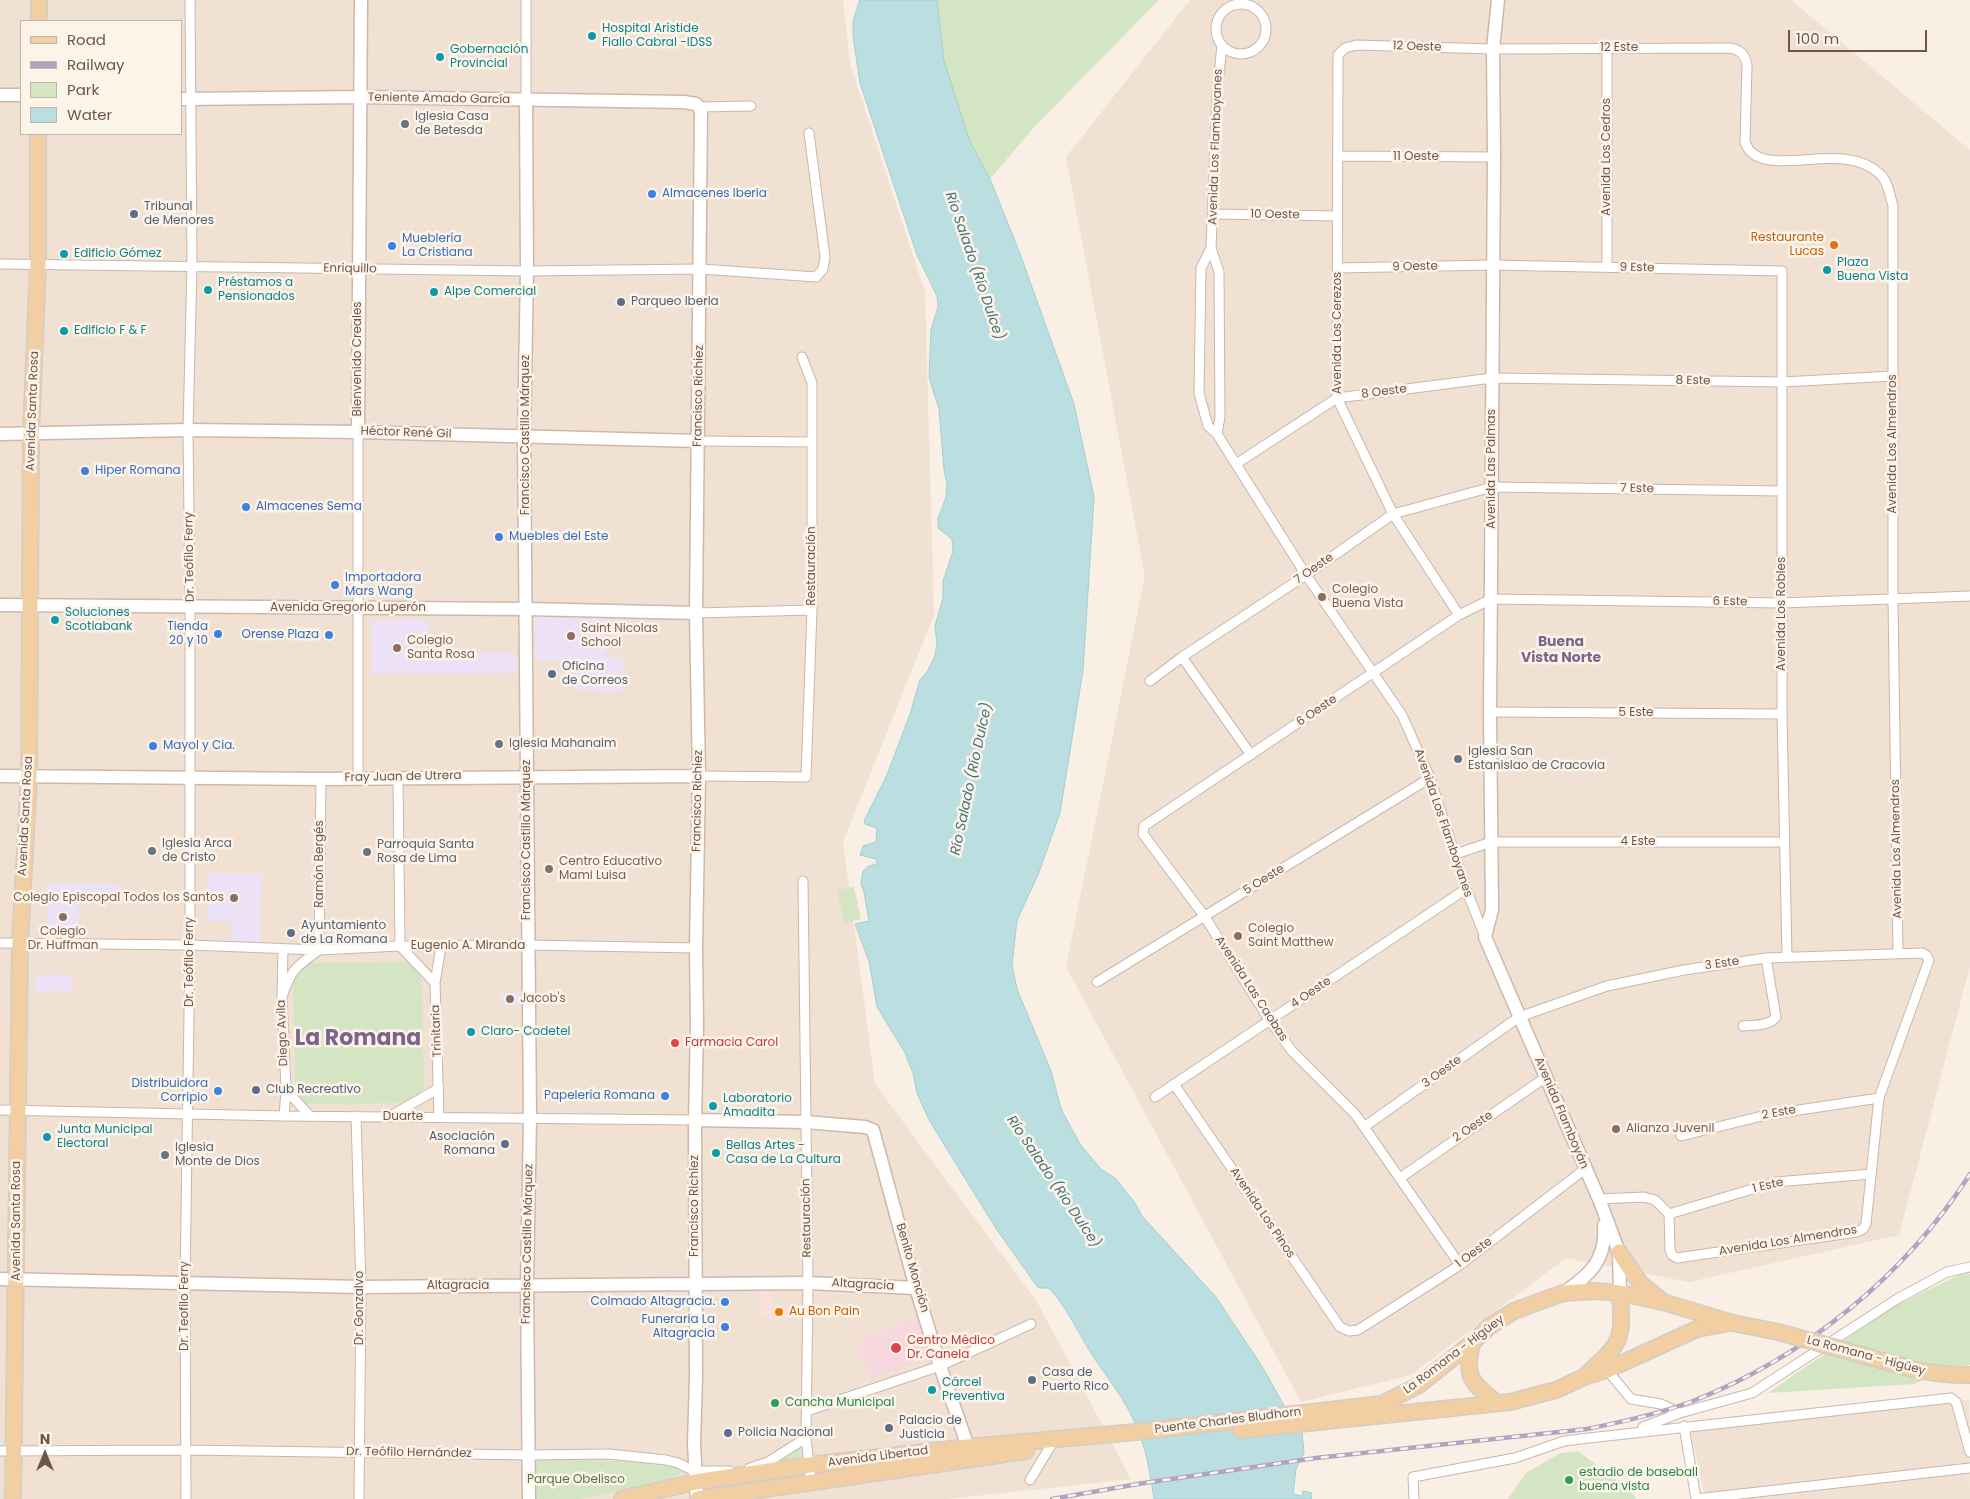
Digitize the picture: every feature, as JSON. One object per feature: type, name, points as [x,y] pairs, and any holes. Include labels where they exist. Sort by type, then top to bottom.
[{"type":"main road","points":[[39,0],[39,20]]},
{"type":"main road","name":"Bienvenido Creales","points":[[358,432],[361,0]]},
{"type":"main road","name":"Avenida Las Palmas","points":[[1485,937],[1492,909],[1490,712],[1493,49],[1498,0]]},
{"type":"main road","points":[[0,95],[20,95]]},
{"type":"main road","name":"Teniente Amado García","points":[[185,99],[360,97],[697,105]]},
{"type":"main road","name":"Francisco Castillo Márquez","points":[[526,100],[527,271],[524,437],[530,1118],[527,1286],[529,1499]]},
{"type":"main road","name":"Francisco Richiez","points":[[697,105],[701,110],[701,269],[696,613],[699,776],[695,1120],[695,1476],[697,1499]]},
{"type":"main road","name":"Avenida Santa Rosa","points":[[14,1499],[7,1451],[17,1279],[20,943],[29,776],[31,434],[38,264],[38,135]]},
{"type":"main road","name":"Héctor René Gil","points":[[0,434],[188,430],[358,432],[698,441]]},
{"type":"main road","name":"Avenida Gregorio Luperón","points":[[0,605],[527,609],[696,613]]},
{"type":"main road","name":"Fray Juan de Utrera","points":[[0,776],[321,778],[699,776]]},
{"type":"main road","name":"Avenida Flamboyán","points":[[1485,937],[1601,1205],[1618,1252],[1620,1293]]},
{"type":"main road","name":"Duarte","points":[[695,1120],[806,1122],[861,1126]]},
{"type":"main road","name":"Benito Monción","points":[[861,1126],[871,1128],[874,1132],[916,1288],[940,1366],[968,1446]]},
{"type":"main road","points":[[1563,1293],[1592,1271],[1599,1257],[1605,1239],[1601,1205]]},
{"type":"main road","points":[[1618,1252],[1640,1283],[1663,1302]]},
{"type":"main road","name":"Altagracia","points":[[0,1279],[361,1287],[808,1283],[916,1288]]},
{"type":"main road","name":"La Romana - Higüey","points":[[1320,1416],[1382,1404],[1419,1385],[1490,1326],[1514,1311],[1563,1293],[1594,1291],[1620,1293],[1663,1302],[1925,1372],[1946,1376],[1970,1375]]},
{"type":"main road","points":[[1584,1377],[1609,1354],[1618,1341],[1622,1328],[1620,1293]]},
{"type":"main road","name":"La Romana - Higüey","points":[[1320,1416],[1510,1402],[1556,1390],[1584,1377],[1607,1370],[1696,1329],[1733,1322]]},
{"type":"main road","points":[[1473,1342],[1468,1360],[1470,1375],[1484,1393],[1497,1403]]},
{"type":"main road","name":"Puente Charles Bludhorn","points":[[1138,1436],[1320,1416]]},
{"type":"main road","name":"Avenida Libertad","points":[[622,1499],[695,1476],[809,1465],[968,1446],[1138,1436]]},
{"type":"main road","name":"Avenida Libertad","points":[[697,1499],[1050,1447],[1138,1436]]},
{"type":"street","name":"Dr. Teófilo Ferry","points":[[188,1114],[190,606],[188,430],[192,265],[185,99],[190,0]]},
{"type":"street","name":"Francisco Castillo Márquez","points":[[526,0],[526,100]]},
{"type":"street","points":[[1242,3],[1258,10],[1265,22],[1266,28],[1260,46],[1242,54],[1228,50],[1222,45],[1216,34],[1216,23],[1221,12],[1227,7],[1242,3]]},
{"type":"street","name":"Avenida Los Flamboyanes","points":[[1217,434],[1220,418],[1219,272],[1211,248],[1222,45]]},
{"type":"street","name":"12 Oeste","points":[[1341,50],[1348,46],[1356,45],[1493,49]]},
{"type":"street","name":"Avenida Los Cedros","points":[[1607,48],[1607,267]]},
{"type":"street","name":"12 Este","points":[[1493,49],[1730,48],[1738,50],[1743,54]]},
{"type":"street","name":"Avenida Los Cerezos","points":[[1341,50],[1337,62],[1337,398],[1392,514],[1459,615]]},
{"type":"street","name":"Avenida Los Almendros","points":[[1743,54],[1746,65],[1745,142],[1750,152],[1759,158],[1775,161],[1843,158],[1862,163],[1881,174],[1893,206],[1893,599],[1898,954]]},
{"type":"street","points":[[697,105],[751,106]]},
{"type":"street","name":"Enriquillo","points":[[0,264],[192,265],[527,271],[701,269],[816,277],[823,268],[825,257],[809,133]]},
{"type":"street","name":"11 Oeste","points":[[1338,156],[1494,157]]},
{"type":"street","name":"10 Oeste","points":[[1213,214],[1338,216]]},
{"type":"street","name":"Avenida Los Flamboyanes","points":[[1211,248],[1201,268],[1199,393],[1208,426],[1217,434],[1306,575],[1402,716],[1430,778],[1466,889],[1485,937]]},
{"type":"street","name":"9 Este","points":[[1492,266],[1782,271]]},
{"type":"street","name":"9 Oeste","points":[[1338,268],[1492,266]]},
{"type":"street","name":"Avenida Los Robles","points":[[1782,271],[1782,714],[1786,957]]},
{"type":"street","name":"Restauración","points":[[802,357],[812,383],[812,610],[806,777]]},
{"type":"street","name":"8 Este","points":[[1492,378],[1783,382],[1893,376]]},
{"type":"street","name":"8 Oeste","points":[[1236,464],[1337,398],[1492,378]]},
{"type":"street","name":"Bienvenido Creales","points":[[358,432],[358,778]]},
{"type":"street","name":"Héctor René Gil","points":[[698,441],[812,442]]},
{"type":"street","name":"7 Este","points":[[1492,487],[1782,491]]},
{"type":"street","name":"7 Oeste","points":[[1150,682],[1392,514],[1492,487]]},
{"type":"street","name":"6 Este","points":[[1491,599],[1782,603],[1970,596]]},
{"type":"street","name":"6 Oeste","points":[[1144,826],[1459,615],[1491,599]]},
{"type":"street","points":[[696,613],[812,610]]},
{"type":"street","points":[[1182,658],[1251,755]]},
{"type":"street","name":"5 Este","points":[[1490,712],[1782,714]]},
{"type":"street","name":"Fray Juan de Utrera","points":[[699,776],[806,777]]},
{"type":"street","name":"Ramón Bergés","points":[[319,950],[321,778]]},
{"type":"street","points":[[398,778],[400,946],[435,983]]},
{"type":"street","name":"5 Oeste","points":[[1097,982],[1430,778]]},
{"type":"street","name":"Avenida Las Caobas","points":[[1144,826],[1143,834],[1205,917],[1270,1021],[1292,1051],[1345,1102],[1460,1265]]},
{"type":"street","name":"4 Este","points":[[1456,854],[1491,842],[1785,842]]},
{"type":"street","name":"Restauración","points":[[803,881],[808,1283],[806,1438],[811,1482]]},
{"type":"street","name":"4 Oeste","points":[[1155,1097],[1466,889]]},
{"type":"street","name":"Eugenio A. Miranda","points":[[0,943],[190,945],[319,950],[400,946],[528,945],[696,948]]},
{"type":"street","name":"Trinitaria","points":[[439,1117],[435,983],[441,946]]},
{"type":"street","name":"Diego Avila","points":[[283,949],[282,997],[286,1090],[284,1116]]},
{"type":"street","points":[[282,997],[289,977],[298,966],[319,950]]},
{"type":"street","name":"3 Este","points":[[1519,1016],[1607,986],[1684,970],[1766,958],[1922,953],[1929,960]]},
{"type":"street","points":[[1743,1026],[1768,1023],[1776,1017],[1766,958]]},
{"type":"street","name":"Avenida Los Almendros","points":[[1669,1214],[1670,1250],[1672,1256],[1677,1258],[1857,1232],[1863,1229],[1866,1224],[1879,1098],[1929,960]]},
{"type":"street","name":"3 Oeste","points":[[1364,1127],[1519,1016]]},
{"type":"street","name":"2 Oeste","points":[[1400,1178],[1546,1077]]},
{"type":"street","name":"Avenida Los Pinos","points":[[1174,1084],[1340,1327],[1348,1331],[1358,1330]]},
{"type":"street","points":[[389,1117],[439,1088]]},
{"type":"street","points":[[286,1090],[310,1116]]},
{"type":"street","name":"2 Este","points":[[1681,1136],[1766,1115],[1879,1098]]},
{"type":"street","name":"Duarte","points":[[0,1110],[284,1116],[695,1120]]},
{"type":"street","name":"Dr. Teofilo Ferry","points":[[186,1499],[185,1283],[188,1114]]},
{"type":"street","name":"Dr. Gonzalvo","points":[[356,1116],[361,1287],[359,1499]]},
{"type":"street","name":"1 Oeste","points":[[1358,1330],[1460,1265],[1585,1169]]},
{"type":"street","name":"1 Este","points":[[1669,1214],[1776,1182],[1871,1174]]},
{"type":"street","points":[[1601,1205],[1644,1197],[1655,1200],[1669,1214]]},
{"type":"street","points":[[1631,1432],[1680,1413],[1752,1393],[1897,1299],[1947,1272],[1970,1267]]},
{"type":"street","points":[[806,1411],[940,1366],[1031,1324]]},
{"type":"street","points":[[1607,1370],[1631,1399],[1661,1404],[1680,1413]]},
{"type":"street","points":[[1414,1499],[1413,1477],[1515,1458],[1564,1442],[1631,1432],[1951,1398],[1956,1402],[1970,1452]]},
{"type":"street","points":[[1684,1426],[1696,1499],[1970,1468]]},
{"type":"street","name":"Dr. Teófilo Hernández","points":[[7,1451],[185,1450],[529,1455],[609,1454],[678,1463],[695,1476],[752,1468],[768,1462],[806,1438]]},
{"type":"street","points":[[1030,1480],[1050,1447]]},
{"type":"shaded area","points":[[0,0],[843,0],[850,64],[925,292],[934,615],[843,842],[875,1084],[1037,1302],[1131,1479],[948,1499],[0,1499]]},
{"type":"shaded area","points":[[1190,0],[1791,0],[1970,150],[1970,966],[1899,1235],[1689,1282],[1566,1258],[1411,1375],[1301,1402],[1066,967],[1145,576],[1066,157]]},
{"type":"shaded area","name":"Saint Nicolas School","points":[[535,613],[608,615],[606,657],[623,658],[622,692],[574,690],[576,660],[535,660]]},
{"type":"shaded area","name":"Colegio Santa Rosa","points":[[371,620],[428,620],[428,644],[423,645],[423,653],[516,653],[516,673],[372,674]]},
{"type":"shaded area","name":"Colegio Episcopal Todos los Santos","points":[[208,873],[262,874],[260,942],[232,941],[232,922],[207,921]]},
{"type":"shaded area","name":"Colegio Dr. Huffman","points":[[48,883],[121,885],[121,901],[79,900],[78,935],[47,934]]},
{"type":"shaded area","points":[[35,975],[72,975],[72,991],[35,991]]},
{"type":"shaded area","name":"Jacob's","points":[[520,992],[521,1005],[500,1005],[500,993]]},
{"type":"shaded area","points":[[760,1287],[773,1287],[773,1305],[798,1306],[798,1319],[759,1318]]},
{"type":"shaded area","name":"Centro Médico Dr. Canela","points":[[922,1317],[936,1355],[871,1379],[857,1342]]},
{"type":"shaded area","points":[[1969,1400],[1970,1499],[1705,1499],[1691,1431]]},
{"type":"green space","points":[[937,0],[1159,0],[1034,127],[990,179],[970,142],[944,61]]},
{"type":"green space","points":[[854,887],[861,919],[844,923],[837,890]]},
{"type":"green space","points":[[411,962],[422,980],[424,1089],[405,1103],[306,1104],[295,1089],[293,977],[309,963]]},
{"type":"green space","points":[[1970,1274],[1970,1365],[1955,1367],[1914,1384],[1768,1393],[1893,1307],[1959,1275]]},
{"type":"green space","points":[[802,1442],[799,1462],[769,1464]]},
{"type":"green space","name":"estadio de baseball buena vista","points":[[1578,1451],[1627,1488],[1637,1499],[1508,1499],[1526,1473],[1561,1453]]},
{"type":"green space","name":"Parque Obelisco","points":[[534,1459],[665,1462],[680,1467],[679,1475],[647,1486],[578,1499],[535,1499]]},
{"type":"green space","points":[[800,1468],[802,1481],[706,1490],[704,1479]]},
{"type":"water","name":"Río Salado (Río Dulce)","points":[[860,0],[937,0],[944,61],[970,142],[990,179],[1019,251],[1074,404],[1094,497],[1083,670],[1060,813],[1038,875],[1017,920],[1012,965],[1017,989],[1051,1071],[1061,1109],[1080,1144],[1100,1168],[1116,1179],[1135,1203],[1142,1216],[1216,1297],[1302,1432],[1304,1453],[1296,1469],[1293,1494],[1302,1496],[1303,1491],[1312,1493],[1311,1499],[1154,1499],[1142,1440],[1125,1403],[1091,1353],[1061,1303],[1049,1288],[1039,1288],[1036,1285],[995,1227],[929,1120],[917,1093],[913,1073],[905,1053],[877,1007],[869,961],[855,924],[869,921],[861,884],[863,871],[869,866],[877,864],[876,859],[860,855],[863,846],[876,842],[877,828],[865,824],[864,821],[887,775],[910,714],[920,680],[927,672],[935,656],[937,644],[935,626],[943,598],[943,581],[953,551],[952,539],[938,528],[938,519],[946,497],[947,485],[939,409],[929,377],[931,330],[938,307],[937,296],[917,255],[860,83],[853,22]]},
{"type":"railway","points":[[1052,1499],[1144,1483],[1316,1458],[1587,1429],[1680,1406],[1734,1383],[1774,1361],[1813,1337],[1849,1309],[1883,1279],[1915,1246],[1944,1211],[1970,1174]]},
{"type":"place","name":"Hospital Arístide Fiallo Cabral -IDSS","points":[[592,36]]},
{"type":"place","name":"Gobernación Provincial","points":[[440,57]]},
{"type":"place","name":"Iglesia Casa de Betesda","points":[[405,124]]},
{"type":"place","name":"Almacenes Iberia","points":[[652,194]]},
{"type":"place","name":"Tribunal de Menores","points":[[134,214]]},
{"type":"place","name":"Restaurante Lucas","points":[[1834,245]]},
{"type":"place","name":"Mueblería La Cristiana","points":[[392,246]]},
{"type":"place","name":"Edificio Gómez","points":[[64,254]]},
{"type":"place","name":"Plaza Buena Vista","points":[[1827,270]]},
{"type":"place","name":"Préstamos a Pensionados","points":[[208,290]]},
{"type":"place","name":"Alpe Comercial","points":[[434,292]]},
{"type":"place","name":"Parqueo Iberia","points":[[621,302]]},
{"type":"place","name":"Edificio F & F","points":[[64,331]]},
{"type":"place","name":"Hiper Romana","points":[[85,471]]},
{"type":"place","name":"Almacenes Sema","points":[[246,507]]},
{"type":"place","name":"Muebles del Este","points":[[499,537]]},
{"type":"place","name":"Importadora Mars Wang","points":[[335,585]]},
{"type":"place","name":"Colegio Buena Vista","points":[[1322,597]]},
{"type":"place","name":"Soluciones Scotiabank","points":[[55,620]]},
{"type":"place","name":"Tienda 20 y 10","points":[[218,634]]},
{"type":"place","name":"Orense Plaza","points":[[329,635]]},
{"type":"place","name":"Saint Nicolas School","points":[[571,636]]},
{"type":"place","name":"Colegio Santa Rosa","points":[[397,648]]},
{"type":"place","name":"Oficina de Correos","points":[[552,674]]},
{"type":"place","name":"Iglesia Mahanaim","points":[[499,744]]},
{"type":"place","name":"Mayol y Cia.","points":[[153,746]]},
{"type":"place","name":"Iglesia San Estanislao de Cracovia","points":[[1458,759]]},
{"type":"place","name":"Iglesia Arca de Cristo","points":[[152,851]]},
{"type":"place","name":"Parroquia Santa Rosa de Lima","points":[[367,852]]},
{"type":"place","name":"Centro Educativo Mami Luisa","points":[[549,869]]},
{"type":"place","name":"Colegio Episcopal Todos los Santos","points":[[234,898]]},
{"type":"place","name":"Colegio Dr. Huffman","points":[[63,917]]},
{"type":"place","name":"Ayuntamiento de La Romana","points":[[291,933]]},
{"type":"place","name":"Colegio Saint Matthew","points":[[1238,936]]},
{"type":"place","name":"Jacob's","points":[[510,999]]},
{"type":"place","name":"Claro- Codetel","points":[[471,1032]]},
{"type":"place","name":"Farmacia Carol","points":[[675,1043]]},
{"type":"place","name":"Club Recreativo","points":[[256,1090]]},
{"type":"place","name":"Distribuidora Corripio","points":[[218,1091]]},
{"type":"place","name":"Papelería Romana","points":[[665,1096]]},
{"type":"place","name":"Laboratorio Amadita","points":[[713,1106]]},
{"type":"place","name":"Alianza Juvenil","points":[[1616,1129]]},
{"type":"place","name":"Junta Municipal Electoral","points":[[47,1137]]},
{"type":"place","name":"Asociación Romana","points":[[505,1144]]},
{"type":"place","name":"Bellas Artes - Casa de La Cultura","points":[[716,1153]]},
{"type":"place","name":"Iglesia Monte de Dios","points":[[165,1155]]},
{"type":"place","name":"Colmado Altagracia.","points":[[725,1302]]},
{"type":"place","name":"Au Bon Pain","points":[[779,1312]]},
{"type":"place","name":"Funeraria La Altagracia","points":[[725,1327]]},
{"type":"place","name":"Centro Médico Dr. Canela","points":[[896,1348]]},
{"type":"place","name":"Casa de Puerto Rico","points":[[1032,1380]]},
{"type":"place","name":"Cárcel Preventiva","points":[[932,1390]]},
{"type":"place","name":"Cancha Municipal","points":[[775,1403]]},
{"type":"place","name":"Palacio de Justicia","points":[[889,1428]]},
{"type":"place","name":"Policia Nacional","points":[[728,1433]]},
{"type":"place","name":"estadio de baseball buena vista","points":[[1569,1480]]},
{"type":"district","name":"Buena Vista Norte","points":[[1561,650]]},
{"type":"district","name":"La Romana","points":[[358,1039]]}]
